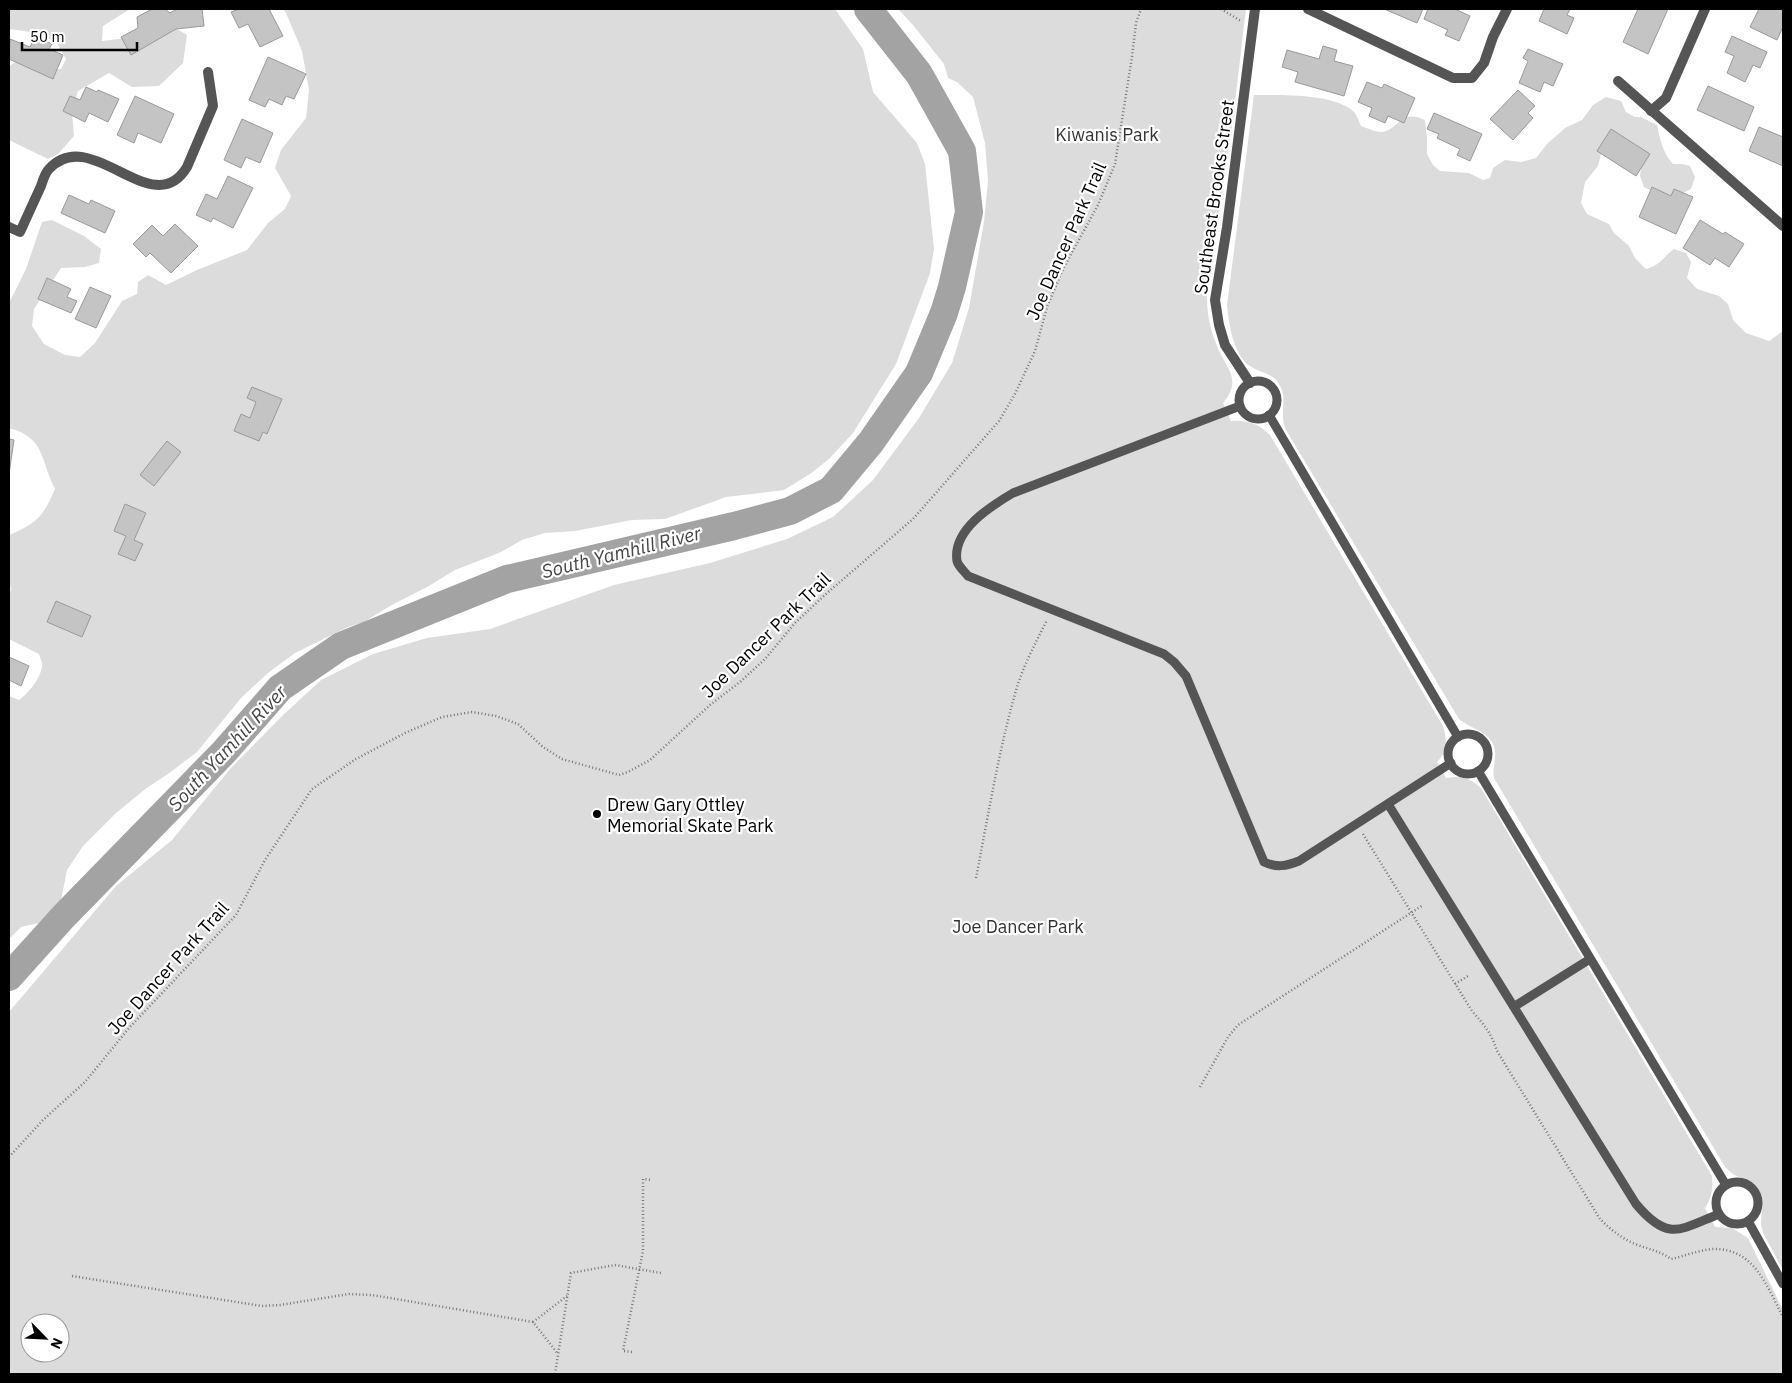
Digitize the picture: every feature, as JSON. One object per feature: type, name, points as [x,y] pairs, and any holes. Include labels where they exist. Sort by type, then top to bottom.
[{"type":"street","name":"Southeast Brooks Street","points":[[1250,382],[1225,345],[1219,325],[1215,300],[1227,227],[1255,9]]},
{"type":"street","points":[[1308,9],[1453,78],[1472,78],[1484,63],[1493,37],[1507,9]]},
{"type":"street","points":[[1651,112],[1666,98],[1705,9]]},
{"type":"street","points":[[9,227],[20,232],[48,170],[65,158],[74,156],[88,158],[150,185],[163,185],[176,181],[187,167],[213,106],[208,72]]},
{"type":"street","points":[[1618,81],[1651,112],[1783,226]]},
{"type":"lane","points":[[1262,381],[1276,393],[1276,405],[1269,416],[1258,419],[1252,418],[1240,406],[1239,395],[1250,382],[1262,381]]},
{"type":"lane","points":[[1240,406],[1013,493],[986,509],[968,528],[957,547],[957,563],[968,576],[1164,654],[1174,662],[1186,676],[1264,862],[1274,866],[1285,866],[1300,861],[1450,763]]},
{"type":"lane","points":[[1269,416],[1458,737]]},
{"type":"lane","points":[[1464,735],[1476,736],[1485,744],[1488,756],[1483,767],[1478,771],[1466,774],[1460,772],[1450,763],[1448,752],[1450,746],[1458,737],[1464,735]]},
{"type":"lane","points":[[1478,771],[1726,1185]]},
{"type":"lane","points":[[1388,804],[1636,1204],[1649,1219],[1661,1227],[1674,1230],[1719,1214]]},
{"type":"lane","points":[[1515,1006],[1590,959]]},
{"type":"lane","points":[[1740,1182],[1752,1189],[1756,1195],[1756,1210],[1748,1221],[1742,1223],[1729,1222],[1719,1214],[1716,1201],[1721,1189],[1726,1185],[1740,1182]]},
{"type":"lane","points":[[1748,1221],[1783,1284]]},
{"type":"path","name":"Joe Dancer Park Trail","points":[[9,1157],[44,1120],[85,1082],[129,1028],[236,915],[265,860],[312,789],[356,759],[405,733],[442,717],[472,712],[496,716],[518,724],[543,747],[562,759],[619,775],[628,772],[650,760],[710,705],[740,682],[765,659],[794,624],[813,606],[913,519],[998,421],[1015,394],[1035,351],[1047,307],[1064,267],[1098,205],[1115,164],[1136,23],[1141,9]]},
{"type":"path","points":[[1222,9],[1252,28]]},
{"type":"path","points":[[976,878],[1015,693],[1027,662],[1052,610]]},
{"type":"path","points":[[1357,824],[1472,1011],[1487,1027],[1497,1050],[1600,1219],[1624,1239],[1664,1254],[1672,1259],[1714,1249],[1728,1251],[1744,1257],[1758,1269],[1783,1318]]},
{"type":"path","points":[[1200,1087],[1228,1037],[1238,1025],[1423,905]]},
{"type":"path","points":[[1456,984],[1468,976]]},
{"type":"path","points":[[632,1352],[623,1351],[643,1251],[643,1179],[652,1180]]},
{"type":"path","points":[[555,1374],[571,1273],[615,1265],[661,1273]]},
{"type":"path","points":[[72,1276],[262,1306],[349,1294],[372,1295],[533,1322],[558,1354]]},
{"type":"path","points":[[533,1322],[567,1296]]},
{"type":"green space","points":[[9,9],[130,9],[103,26],[102,41],[135,37],[172,26],[187,35],[183,63],[159,86],[132,87],[109,73],[78,91],[72,111],[74,136],[58,154],[48,159],[9,140],[9,67],[23,58],[44,70],[61,69],[66,59],[57,43],[38,33],[9,29]]},
{"type":"green space","points":[[283,9],[835,9],[863,49],[873,92],[917,143],[925,164],[934,249],[930,273],[896,364],[853,433],[829,459],[810,474],[784,490],[726,497],[665,519],[632,520],[575,531],[545,533],[522,540],[499,553],[455,570],[364,622],[348,627],[295,653],[268,673],[241,698],[197,752],[144,790],[115,814],[83,846],[67,870],[60,906],[56,916],[47,921],[21,927],[9,939],[9,696],[19,700],[26,694],[37,680],[42,662],[39,654],[9,639],[9,593],[11,590],[9,578],[9,535],[33,523],[43,513],[55,489],[36,444],[21,432],[9,428],[9,303],[26,269],[42,222],[52,220],[84,236],[101,249],[99,263],[85,267],[61,268],[34,309],[32,326],[44,344],[65,355],[80,357],[95,343],[122,301],[137,294],[138,282],[148,275],[166,285],[247,250],[268,223],[285,209],[291,196],[275,168],[281,150],[306,118],[309,90],[302,51]]},
{"type":"green space","name":"Joe Dancer Park","points":[[898,9],[1246,9],[1233,119],[1207,297],[1208,315],[1212,332],[1232,379],[1229,394],[1223,403],[1231,421],[1252,423],[1270,435],[1443,726],[1446,745],[1441,758],[1437,762],[1446,778],[1465,778],[1481,788],[1712,1176],[1712,1193],[1705,1208],[1715,1227],[1732,1228],[1748,1238],[1783,1310],[1783,1374],[9,1374],[9,1012],[116,886],[172,840],[230,769],[282,716],[321,680],[373,654],[427,638],[490,629],[614,585],[710,563],[787,539],[833,517],[873,480],[919,418],[952,363],[969,308],[984,222],[988,181],[985,143],[973,97],[957,82],[948,78],[944,64]]},
{"type":"green space","points":[[1254,95],[1307,96],[1334,101],[1354,112],[1361,126],[1379,132],[1392,128],[1405,118],[1416,117],[1425,120],[1427,154],[1433,165],[1440,171],[1469,173],[1483,180],[1490,178],[1493,168],[1505,160],[1521,162],[1536,158],[1547,144],[1565,128],[1582,120],[1593,105],[1606,97],[1621,101],[1626,112],[1657,125],[1662,146],[1670,160],[1673,164],[1690,166],[1695,177],[1691,189],[1676,196],[1655,193],[1644,187],[1640,176],[1642,158],[1603,147],[1598,166],[1585,182],[1581,203],[1587,214],[1609,224],[1614,233],[1629,246],[1635,258],[1646,269],[1658,263],[1674,249],[1686,253],[1691,262],[1687,278],[1697,289],[1719,296],[1728,304],[1733,320],[1746,333],[1769,341],[1783,331],[1783,1270],[1763,1233],[1761,1224],[1762,1198],[1758,1189],[1734,1175],[1725,1167],[1494,778],[1495,751],[1493,745],[1486,735],[1459,719],[1286,430],[1283,420],[1283,393],[1278,383],[1272,377],[1244,361],[1236,347],[1227,305]]},
{"type":"building","points":[[152,9],[165,9],[170,13],[177,9],[202,9],[204,26],[176,29],[131,55],[121,37],[138,28],[137,17]]},
{"type":"building","points":[[239,9],[269,9],[283,36],[260,47],[248,24],[239,28],[231,12]]},
{"type":"building","points":[[1384,9],[1423,9],[1417,23]]},
{"type":"building","points":[[1428,9],[1455,9],[1470,16],[1459,41],[1445,35],[1448,30],[1424,19]]},
{"type":"building","points":[[1544,9],[1570,9],[1567,15],[1574,18],[1567,34],[1539,21]]},
{"type":"building","points":[[1638,9],[1668,9],[1648,54],[1623,42]]},
{"type":"building","points":[[1759,9],[1783,9],[1783,27],[1777,40],[1750,27]]},
{"type":"building","points":[[35,36],[52,44],[49,49],[63,55],[53,79],[9,59],[10,39],[30,47]]},
{"type":"building","points":[[1732,36],[1767,52],[1760,68],[1753,65],[1745,82],[1727,73],[1734,56],[1725,52]]},
{"type":"building","points":[[1323,46],[1337,50],[1334,61],[1353,66],[1344,96],[1295,82],[1298,72],[1282,67],[1287,50],[1319,59]]},
{"type":"building","points":[[1528,49],[1563,64],[1553,86],[1544,82],[1540,92],[1519,83],[1528,61],[1523,58]]},
{"type":"building","points":[[268,57],[306,74],[294,99],[286,96],[282,105],[269,99],[265,107],[249,100]]},
{"type":"building","points":[[1367,82],[1382,88],[1384,84],[1415,98],[1404,123],[1388,116],[1385,123],[1369,116],[1372,108],[1358,102]]},
{"type":"building","points":[[1708,86],[1754,107],[1744,131],[1697,110]]},
{"type":"building","points":[[86,87],[119,99],[108,122],[89,113],[85,122],[63,111],[70,96],[80,100]]},
{"type":"building","points":[[1518,90],[1535,106],[1528,113],[1533,118],[1513,140],[1490,119]]},
{"type":"building","points":[[135,96],[174,114],[161,143],[138,133],[134,143],[117,135]]},
{"type":"building","points":[[1434,113],[1482,134],[1470,161],[1457,155],[1460,149],[1437,138],[1439,134],[1427,129]]},
{"type":"building","points":[[242,119],[273,133],[260,163],[246,157],[241,168],[224,160]]},
{"type":"building","points":[[1759,127],[1783,137],[1783,166],[1749,151]]},
{"type":"building","points":[[1611,129],[1650,154],[1636,176],[1597,151]]},
{"type":"building","points":[[228,176],[253,188],[233,228],[213,218],[211,222],[196,215],[206,194],[217,199]]},
{"type":"building","points":[[1652,187],[1671,196],[1674,189],[1693,197],[1676,234],[1639,217]]},
{"type":"building","points":[[69,195],[89,204],[91,200],[115,211],[105,233],[61,213]]},
{"type":"building","points":[[1700,220],[1744,244],[1729,267],[1715,258],[1710,265],[1683,248]]},
{"type":"building","points":[[175,224],[198,246],[171,273],[150,253],[146,257],[133,244],[152,225],[163,236]]},
{"type":"building","points":[[47,278],[71,289],[67,297],[77,301],[71,313],[38,299]]},
{"type":"building","points":[[90,287],[111,296],[96,328],[75,319]]},
{"type":"building","points":[[252,387],[282,399],[267,434],[263,432],[259,441],[234,431],[241,414],[250,418],[256,402],[247,398]]},
{"type":"building","points":[[9,439],[14,440],[9,474]]},
{"type":"building","points":[[167,441],[181,452],[154,486],[140,475]]},
{"type":"building","points":[[125,504],[146,513],[134,540],[143,544],[135,561],[118,554],[126,536],[114,531]]},
{"type":"building","points":[[56,601],[91,616],[82,637],[47,622]]},
{"type":"building","points":[[9,657],[29,666],[21,686],[9,680]]},
{"type":"waterway","name":"South Yamhill River","points":[[9,977],[63,917],[224,752],[280,688],[341,646],[507,579],[734,526],[790,511],[831,490],[871,442],[919,373],[944,313],[952,287],[969,212],[962,151],[919,74],[868,9]]},
{"type":"place","name":"Drew Gary Ottley Memorial Skate Park","points":[[597,814]]},
{"type":"park label","name":"Kiwanis Park","points":[[1107,134]]}]
